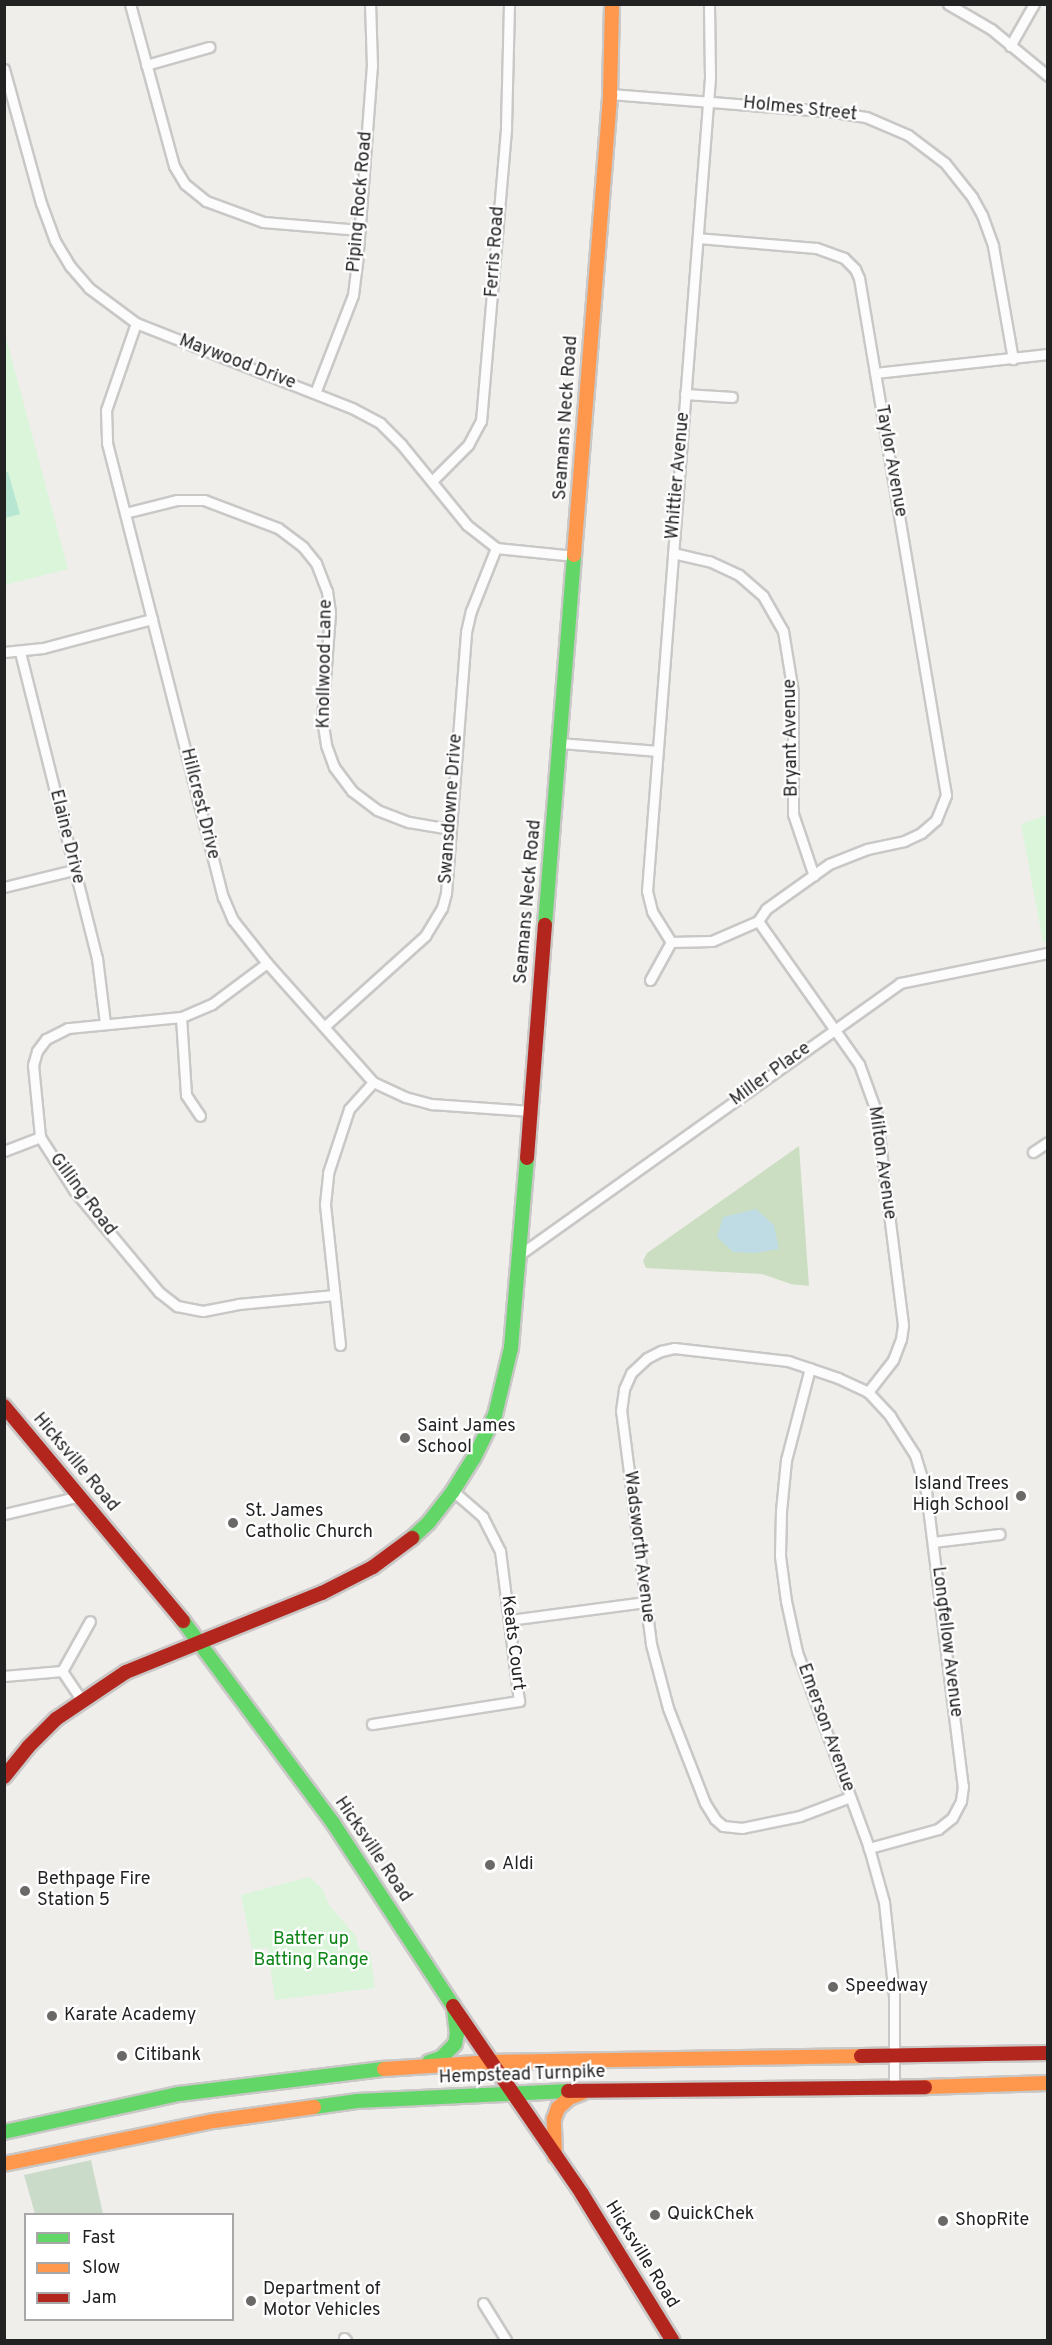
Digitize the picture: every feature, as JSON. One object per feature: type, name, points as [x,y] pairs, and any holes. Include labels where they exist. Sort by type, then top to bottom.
[{"type":"main road","name":"Seamans Neck Road","points":[[4,1777],[56,1719],[126,1672],[322,1593],[373,1567],[404,1545],[429,1522],[453,1491],[489,1429],[503,1390],[511,1348],[575,555],[610,94],[612,4]]},
{"type":"main road","name":"Hicksville Road","points":[[4,1406],[200,1642],[333,1823],[510,2092],[582,2194],[672,2340]]},
{"type":"main road","points":[[395,2068],[430,2062],[450,2052],[457,2034],[454,2005]]},
{"type":"main road","name":"Hempstead Turnpike","points":[[4,2132],[179,2094],[395,2068],[492,2062],[1047,2053]]},
{"type":"main road","name":"Hempstead Turnpike","points":[[4,2164],[214,2121],[323,2105],[510,2092],[894,2088],[1047,2083]]},
{"type":"main road","points":[[555,2156],[554,2119],[558,2108],[569,2098],[587,2091]]},
{"type":"street","points":[[130,4],[174,166],[184,184],[197,195],[234,213],[263,222],[360,230]]},
{"type":"street","name":"Piping Rock Road","points":[[315,393],[353,295],[372,66],[370,4]]},
{"type":"street","name":"Ferris Road","points":[[432,481],[468,445],[481,421],[506,126],[509,4]]},
{"type":"street","name":"Whittier Avenue","points":[[671,942],[652,911],[647,891],[710,77],[709,4]]},
{"type":"street","points":[[948,4],[991,30],[1047,76]]},
{"type":"street","points":[[1010,46],[1034,4]]},
{"type":"street","points":[[146,65],[209,47]]},
{"type":"street","name":"Maywood Drive","points":[[5,73],[41,203],[55,241],[70,266],[89,288],[136,323],[315,393],[380,423],[432,481],[467,525],[496,548]]},
{"type":"street","name":"Holmes Street","points":[[610,94],[828,111],[866,117],[908,135],[934,153],[961,181],[982,215],[993,246],[1013,359]]},
{"type":"street","name":"Taylor Avenue","points":[[698,238],[816,248],[844,258],[855,269],[859,278],[943,768],[945,795],[938,815],[921,833],[904,842],[845,856],[829,864],[814,876]]},
{"type":"street","name":"Hillcrest Drive","points":[[136,323],[112,387],[105,416],[107,443],[223,897],[243,934],[373,1082],[405,1097],[432,1104],[531,1111]]},
{"type":"street","points":[[875,373],[1047,354]]},
{"type":"street","points":[[686,394],[732,397]]},
{"type":"street","name":"Knollwood Lane","points":[[125,513],[177,500],[204,500],[278,528],[303,547],[316,563],[327,591],[330,613],[322,719],[326,745],[334,766],[352,791],[377,810],[410,822],[450,830]]},
{"type":"street","points":[[496,548],[575,555]]},
{"type":"street","name":"Swansdowne Drive","points":[[325,1026],[409,951],[435,923],[446,893],[466,632],[471,611],[496,548]]},
{"type":"street","name":"Bryant Avenue","points":[[673,553],[709,561],[739,575],[763,596],[783,631],[788,651],[794,702],[793,814],[814,876]]},
{"type":"street","points":[[4,652],[20,652],[152,620]]},
{"type":"street","name":"Elaine Drive","points":[[20,652],[97,958],[105,1023]]},
{"type":"street","points":[[560,743],[657,751]]},
{"type":"street","points":[[4,887],[74,870]]},
{"type":"street","points":[[650,980],[671,942],[712,941],[758,921],[766,909],[814,876]]},
{"type":"street","name":"Milton Avenue","points":[[758,921],[859,1064],[876,1111],[903,1325],[901,1339],[893,1360],[868,1392]]},
{"type":"street","name":"Miller Place","points":[[519,1255],[900,983],[1047,953]]},
{"type":"street","name":"Gilling Road","points":[[267,963],[212,1004],[181,1017],[105,1023],[55,1032],[37,1051],[33,1078],[40,1137],[74,1190],[159,1292],[177,1306],[203,1311],[238,1304],[334,1295]]},
{"type":"street","points":[[181,1017],[186,1095],[200,1116]]},
{"type":"street","points":[[340,1345],[325,1204],[328,1173],[350,1109],[373,1082]]},
{"type":"street","points":[[4,1151],[40,1137]]},
{"type":"street","points":[[1033,1152],[1047,1142]]},
{"type":"street","name":"Wadsworth Avenue","points":[[850,1797],[800,1816],[742,1828],[723,1826],[715,1819],[705,1803],[668,1708],[651,1644],[621,1411],[624,1389],[631,1373],[647,1358],[674,1348],[789,1361],[838,1378],[868,1392]]},
{"type":"street","name":"Emerson Avenue","points":[[810,1368],[786,1460],[781,1511],[780,1556],[786,1601],[797,1652],[868,1848],[885,1904],[894,1995],[894,2088]]},
{"type":"street","name":"Longfellow Avenue","points":[[868,1392],[897,1425],[915,1455],[926,1491],[962,1776],[961,1801],[952,1818],[938,1829],[868,1848]]},
{"type":"street","name":"Keats Court","points":[[372,1724],[519,1701],[500,1551],[483,1517],[453,1491]]},
{"type":"street","points":[[4,1514],[80,1496]]},
{"type":"street","points":[[933,1542],[1000,1534]]},
{"type":"street","points":[[509,1620],[645,1602]]},
{"type":"street","points":[[62,1671],[90,1621]]},
{"type":"street","points":[[4,1676],[62,1671]]},
{"type":"street","points":[[62,1671],[83,1702]]},
{"type":"street","points":[[483,2303],[506,2340]]},
{"type":"green space","points":[[4,330],[68,569],[5,585],[4,585]]},
{"type":"green space","points":[[8,472],[20,514],[5,518],[5,473]]},
{"type":"green space","points":[[1047,815],[1048,940],[1043,942],[1021,824]]},
{"type":"green space","points":[[799,1146],[809,1286],[791,1284],[762,1274],[646,1268],[643,1261],[647,1253]]},
{"type":"green space","name":"Batter up Batting Range","points":[[309,1877],[322,1888],[329,1905],[356,1936],[359,1949],[370,1952],[375,1988],[275,2000],[268,1948],[252,1949],[241,1895]]},
{"type":"green space","points":[[91,2160],[103,2213],[35,2213],[24,2175]]},
{"type":"water","points":[[756,1209],[774,1225],[779,1249],[755,1253],[733,1252],[717,1237],[723,1217]]},
{"type":"traffic: fast","points":[[545,925],[574,555]]},
{"type":"traffic: fast","points":[[412,1538],[429,1522],[453,1491],[474,1458],[495,1415],[511,1348],[527,1158]]},
{"type":"traffic: fast","points":[[183,1621],[333,1823],[453,2006]]},
{"type":"traffic: fast","points":[[429,2062],[441,2058],[455,2044],[457,2034],[454,2008]]},
{"type":"traffic: fast","points":[[4,2132],[179,2094],[384,2069]]},
{"type":"traffic: fast","points":[[314,2107],[357,2101],[568,2091]]},
{"type":"traffic: slow","points":[[574,555],[610,94],[612,4]]},
{"type":"traffic: slow","points":[[384,2069],[492,2062],[861,2056]]},
{"type":"traffic: slow","points":[[925,2087],[1048,2083]]},
{"type":"traffic: slow","points":[[555,2156],[554,2119],[558,2108],[569,2098],[582,2093]]},
{"type":"traffic: slow","points":[[4,2164],[214,2121],[314,2107]]},
{"type":"traffic: jam","points":[[527,1158],[545,925]]},
{"type":"traffic: jam","points":[[4,1406],[183,1621]]},
{"type":"traffic: jam","points":[[4,1777],[28,1747],[56,1719],[126,1672],[322,1593],[373,1567],[412,1538]]},
{"type":"traffic: jam","points":[[453,2006],[582,2194],[672,2340]]},
{"type":"traffic: jam","points":[[861,2056],[1048,2053]]},
{"type":"traffic: jam","points":[[568,2091],[925,2087]]},
{"type":"place","name":"Saint James School","points":[[405,1438]]},
{"type":"place","name":"Island Trees High School","points":[[1021,1496]]},
{"type":"place","name":"St. James Catholic Church","points":[[233,1523]]},
{"type":"place","name":"Aldi","points":[[490,1865]]},
{"type":"place","name":"Bethpage Fire Station 5","points":[[25,1891]]},
{"type":"place","name":"Speedway","points":[[833,1987]]},
{"type":"place","name":"Karate Academy","points":[[52,2016]]},
{"type":"place","name":"Citibank","points":[[122,2056]]},
{"type":"place","name":"QuickChek","points":[[655,2215]]},
{"type":"place","name":"ShopRite","points":[[943,2221]]},
{"type":"place","name":"Department of Motor Vehicles","points":[[251,2301]]}]
